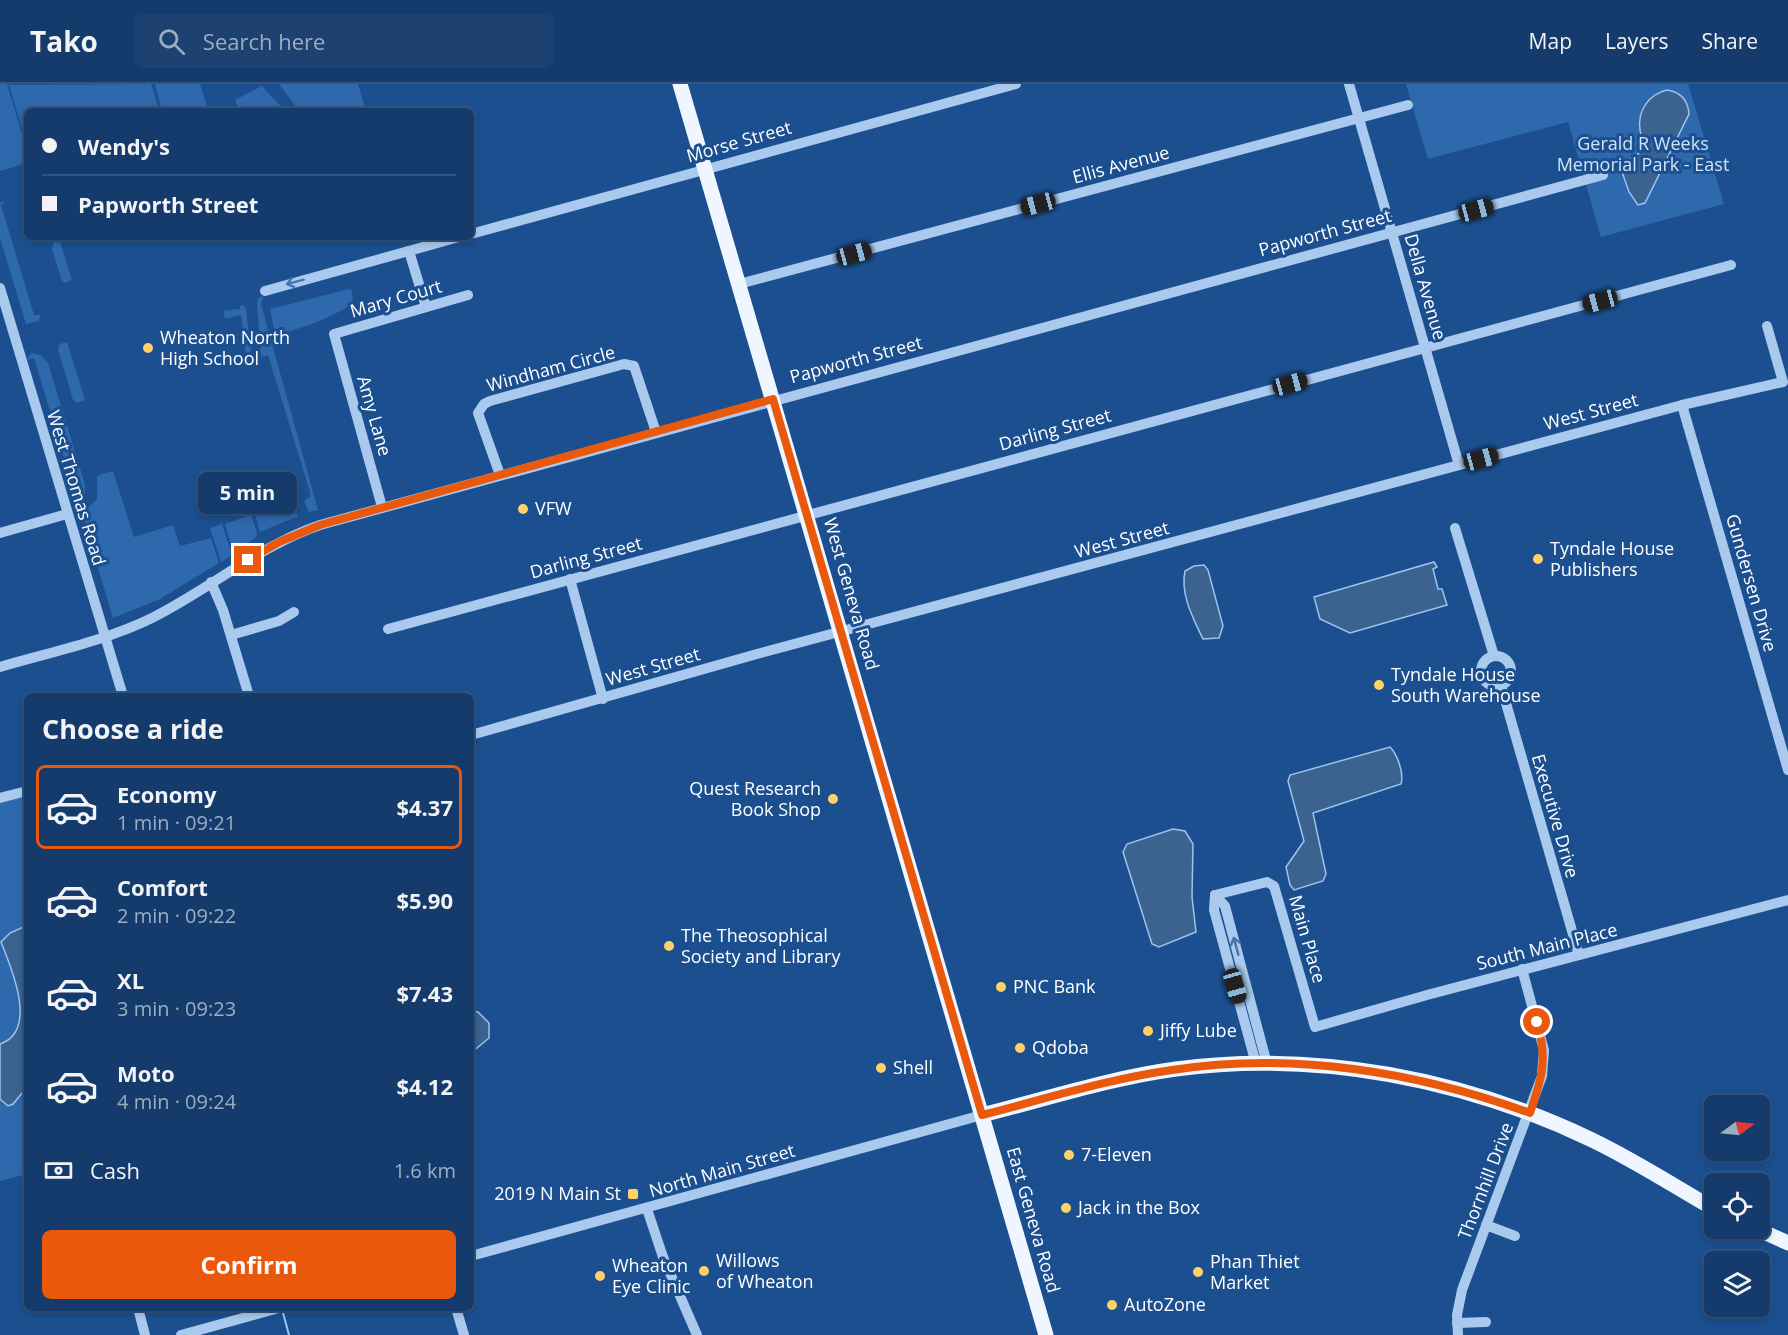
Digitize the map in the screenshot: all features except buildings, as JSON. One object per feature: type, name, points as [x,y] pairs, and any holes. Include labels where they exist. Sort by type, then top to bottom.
[{"type":"main road","name":"West Geneva Road","points":[[680,84],[982,1115]]},
{"type":"main road","points":[[982,1115],[1159,1072],[1262,1064],[1343,1068],[1413,1079],[1530,1113],[1613,1151],[1704,1203]]},
{"type":"main road","name":"East Geneva Road","points":[[982,1115],[1046,1335]]},
{"type":"main road","points":[[1770,1235],[1788,1243]]},
{"type":"street","name":"Morse Street","points":[[474,233],[1016,84]]},
{"type":"street","name":"Della Avenue","points":[[1349,84],[1459,465]]},
{"type":"street","name":"Ellis Avenue","points":[[739,284],[1408,105]]},
{"type":"street","name":"Papworth Street","points":[[0,667],[104,637],[154,617],[267,548],[304,530],[773,399],[1603,175]]},
{"type":"street","points":[[265,291],[448,240]]},
{"type":"street","points":[[409,251],[426,307]]},
{"type":"street","name":"Darling Street","points":[[388,630],[807,514],[1731,265]]},
{"type":"street","name":"West Thomas Road","points":[[0,288],[122,693]]},
{"type":"street","name":"Mary Court","points":[[334,334],[468,295]]},
{"type":"street","name":"West Street","points":[[474,734],[757,654],[842,633],[1682,405],[1783,382],[1767,326]]},
{"type":"street","name":"Amy Lane","points":[[334,334],[382,507]]},
{"type":"street","name":"Windham Circle","points":[[500,475],[478,413],[484,404],[500,398],[624,364],[633,366],[637,371],[656,432]]},
{"type":"street","name":"Gundersen Drive","points":[[1682,405],[1788,771]]},
{"type":"street","points":[[0,533],[67,514]]},
{"type":"street","points":[[1455,528],[1478,612],[1494,656]]},
{"type":"street","points":[[570,579],[603,699]]},
{"type":"street","points":[[211,582],[231,635],[248,693]]},
{"type":"street","points":[[231,635],[279,621],[294,612]]},
{"type":"street","points":[[1494,656],[1504,657],[1512,670],[1509,680],[1501,686],[1491,686],[1481,675],[1482,665],[1494,656]]},
{"type":"street","name":"Executive Drive","points":[[1501,686],[1579,955]]},
{"type":"street","points":[[0,798],[24,792]]},
{"type":"street","name":"Main Place","points":[[1262,1064],[1225,906],[1215,895],[1267,882],[1274,886],[1315,1027]]},
{"type":"street","name":"South Main Place","points":[[1315,1027],[1522,969],[1788,900]]},
{"type":"street","name":"Thornhill Drive","points":[[1458,1335],[1457,1323],[1462,1290],[1542,1076],[1545,1055],[1522,969]]},
{"type":"street","name":"North Main Street","points":[[474,1255],[982,1115]]},
{"type":"street","points":[[647,1209],[663,1257],[698,1335]]},
{"type":"street","points":[[1486,1225],[1515,1236]]},
{"type":"street","points":[[139,1311],[146,1335]]},
{"type":"street","points":[[181,1335],[269,1311]]},
{"type":"street","points":[[457,1311],[464,1335]]},
{"type":"street","points":[[1457,1323],[1486,1322]]},
{"type":"green space","points":[[0,84],[7,84],[24,140],[24,164],[0,171]]},
{"type":"green space","points":[[151,84],[158,106],[157,108],[24,108],[24,134],[9,85]]},
{"type":"green space","points":[[155,84],[200,84],[208,108],[161,108]]},
{"type":"green space","points":[[279,84],[358,84],[365,108],[297,108]]},
{"type":"green space","name":"Gerald R Weeks Memorial Park - East","points":[[1406,84],[1688,84],[1724,204],[1601,237],[1568,122],[1428,159]]},
{"type":"green space","points":[[262,86],[282,108],[238,108],[235,100]]},
{"type":"green space","points":[[6,201],[1,205],[34,315],[41,315],[38,321],[26,324],[0,238],[0,202]]},
{"type":"green space","points":[[62,240],[60,242],[72,280],[65,283],[62,281],[52,249],[54,241]]},
{"type":"green space","points":[[352,290],[353,301],[341,311],[305,326],[275,334],[270,309]]},
{"type":"green space","points":[[264,296],[261,304],[318,510],[309,512],[304,501],[310,497],[310,492],[268,355],[261,357],[257,304],[258,298]]},
{"type":"green space","points":[[243,305],[246,308],[251,352],[246,354],[241,315],[225,319],[223,311],[240,309]]},
{"type":"green space","points":[[67,342],[85,400],[77,403],[73,400],[58,349],[60,344]]},
{"type":"green space","points":[[31,353],[41,355],[48,363],[85,485],[85,493],[78,501],[70,497],[74,491],[34,358],[27,360]]},
{"type":"green space","points":[[113,471],[134,537],[173,525],[180,546],[211,538],[219,563],[160,599],[113,618],[82,514],[97,499],[97,476]]},
{"type":"green space","points":[[265,497],[269,510],[291,504],[298,516],[260,532],[255,514]]},
{"type":"green space","points":[[251,515],[257,533],[256,537],[234,554],[225,524]]},
{"type":"green space","points":[[222,524],[232,555],[221,562],[210,528]]},
{"type":"green space","points":[[24,797],[24,1175],[0,1181],[0,803]]},
{"type":"shaded area","points":[[1667,90],[1683,98],[1689,114],[1645,203],[1638,205],[1629,192],[1620,166],[1638,154],[1643,146],[1640,130],[1642,110],[1655,95]]},
{"type":"shaded area","points":[[1434,562],[1437,567],[1433,569],[1438,589],[1442,589],[1447,605],[1350,633],[1320,619],[1314,597]]},
{"type":"shaded area","points":[[1204,565],[1208,570],[1223,626],[1219,638],[1203,639],[1184,588],[1185,571],[1194,566]]},
{"type":"shaded area","points":[[1390,747],[1400,765],[1401,784],[1313,813],[1326,874],[1323,881],[1294,890],[1290,885],[1286,867],[1304,841],[1288,781],[1290,775]]},
{"type":"shaded area","points":[[1173,829],[1185,831],[1193,844],[1192,897],[1196,932],[1159,947],[1152,944],[1123,852],[1127,844]]},
{"type":"shaded area","points":[[24,928],[24,1091],[13,1104],[8,1106],[0,1099],[0,1044],[12,1037],[18,1026],[20,1013],[19,998],[11,967],[1,942],[10,933]]},
{"type":"shaded area","points":[[474,1011],[478,1012],[489,1023],[489,1038],[474,1050]]},
{"type":"waterway","points":[[283,1311],[289,1335]]},
{"type":"place","name":"Wheaton North High School","points":[[148,348]]},
{"type":"place","name":"VFW","points":[[523,509]]},
{"type":"place","name":"Tyndale House Publishers","points":[[1538,559]]},
{"type":"place","name":"Tyndale House South Warehouse","points":[[1379,685]]},
{"type":"place","name":"Quest Research Book Shop","points":[[833,799]]},
{"type":"place","name":"The Theosophical Society and Library","points":[[669,946]]},
{"type":"place","name":"PNC Bank","points":[[1001,987]]},
{"type":"place","name":"Jiffy Lube","points":[[1148,1031]]},
{"type":"place","name":"Qdoba","points":[[1020,1048]]},
{"type":"place","name":"Shell","points":[[881,1068]]},
{"type":"place","name":"7-Eleven","points":[[1069,1155]]},
{"type":"place","name":"2019 N Main St","points":[[633,1194]]},
{"type":"place","name":"Jack in the Box","points":[[1066,1208]]},
{"type":"place","name":"Willows of Wheaton","points":[[704,1271]]},
{"type":"place","name":"Phan Thiet Market","points":[[1198,1272]]},
{"type":"place","name":"Wheaton Eye Clinic","points":[[600,1276]]},
{"type":"place","name":"AutoZone","points":[[1112,1305]]},
{"type":"route","points":[[248,560],[279,542],[320,525],[773,399],[982,1115],[1108,1082],[1159,1072],[1196,1067],[1267,1064],[1343,1068],[1413,1079],[1530,1113],[1544,1067],[1544,1050],[1537,1022]]}]
